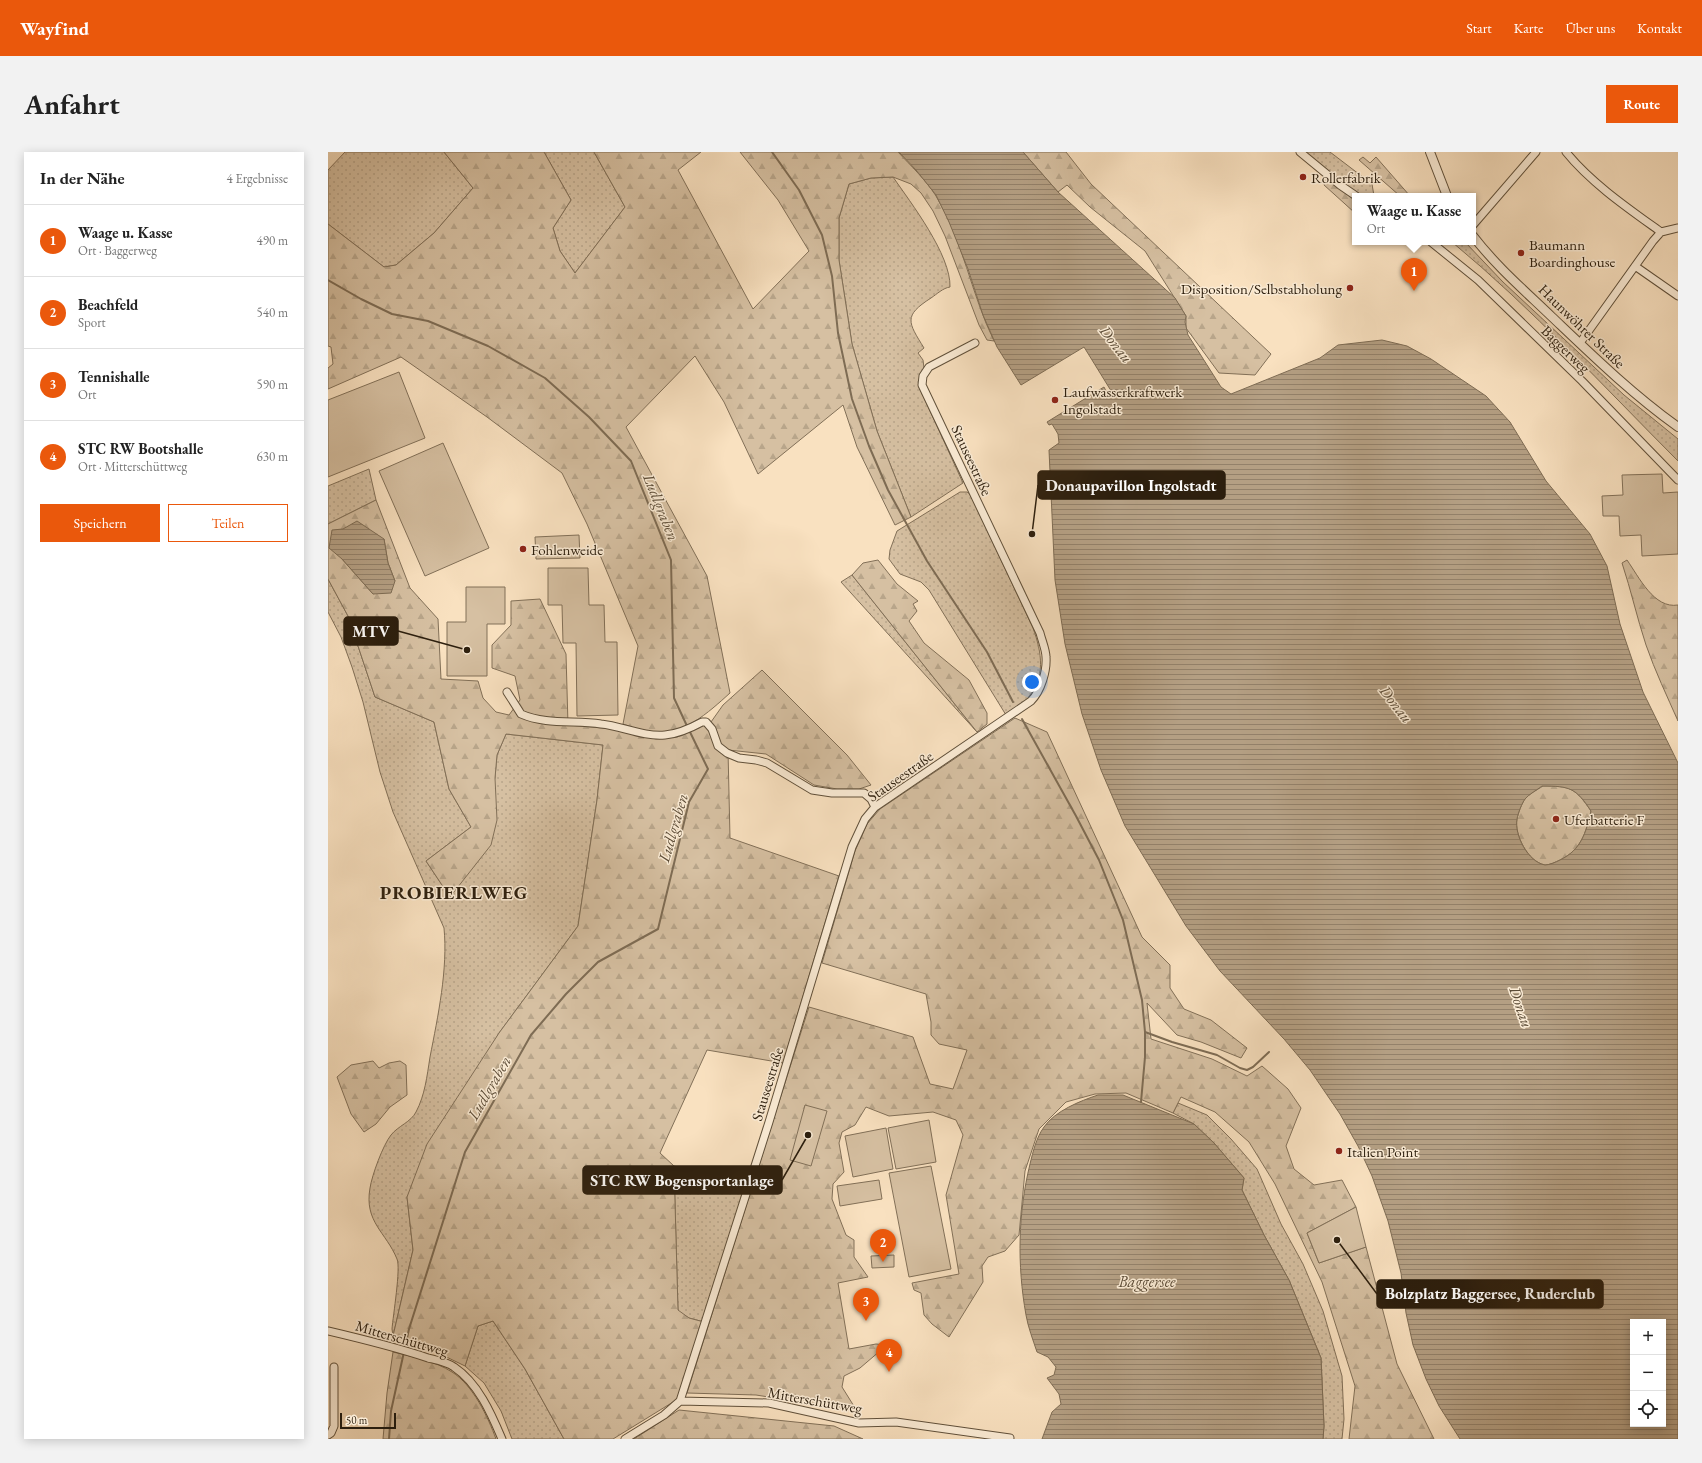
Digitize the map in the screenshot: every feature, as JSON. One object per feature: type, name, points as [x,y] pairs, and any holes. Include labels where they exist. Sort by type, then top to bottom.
[{"type":"street","points":[[1300,152],[1352,193]]},
{"type":"street","points":[[1430,152],[1446,193]]},
{"type":"street","points":[[1476,222],[1536,152]]},
{"type":"street","points":[[1566,152],[1607,191],[1661,232]]},
{"type":"street","points":[[1580,343],[1634,266],[1661,232],[1678,228]]},
{"type":"street","name":"Haunwöhrer Straße","points":[[1476,240],[1493,260],[1628,389],[1678,427]]},
{"type":"street","name":"Baggerweg","points":[[1435,245],[1478,280],[1582,381],[1678,480]]},
{"type":"street","points":[[1634,266],[1678,296]]},
{"type":"street","name":"Stauseestraße","points":[[680,1402],[767,1129],[852,848],[865,819],[875,807],[1031,701],[1036,697],[1043,678],[1046,657],[1040,633],[922,385],[923,376],[929,367],[975,343]]},
{"type":"street","points":[[507,692],[521,714],[544,720],[600,724],[630,729],[647,735],[667,735],[682,731],[702,722],[706,722],[712,729],[718,746],[726,753],[739,758],[767,763],[812,790],[832,793],[864,793],[871,799],[875,807]]},
{"type":"street","name":"Mitterschüttweg","points":[[328,1331],[393,1347],[452,1366],[465,1376],[478,1391],[494,1420],[502,1439]]},
{"type":"street","points":[[328,1435],[331,1433],[334,1426],[334,1367]]},
{"type":"street","points":[[625,1439],[664,1415],[680,1402]]},
{"type":"street","name":"Mitterschüttweg","points":[[680,1402],[769,1403],[859,1423],[896,1422],[1010,1438]]},
{"type":"green space","points":[[345,152],[444,152],[473,188],[434,233],[396,265],[384,267],[328,224],[328,170]]},
{"type":"green space","points":[[444,152],[544,152],[571,200],[553,228],[560,251],[575,273],[625,207],[594,152],[701,152],[678,170],[753,309],[809,251],[778,200],[740,152],[898,152],[932,190],[953,231],[979,305],[994,341],[987,340],[979,325],[945,236],[933,211],[921,193],[911,184],[893,177],[871,178],[849,184],[839,218],[839,260],[852,344],[877,431],[911,517],[895,525],[857,447],[843,405],[758,474],[724,402],[695,356],[626,427],[707,576],[730,693],[704,715],[683,728],[673,732],[650,733],[623,724],[638,646],[587,524],[562,473],[487,417],[401,357],[328,389],[328,368],[333,364],[331,347],[328,346],[328,224],[384,267],[396,265],[434,233],[473,188]]},
{"type":"green space","points":[[544,152],[594,152],[625,207],[575,273],[560,251],[553,228],[571,200]]},
{"type":"green space","points":[[1023,152],[1066,152],[1091,184],[1271,354],[1255,375],[1219,373],[1186,328],[1186,316],[1145,251],[1090,207],[1067,185],[1058,192]]},
{"type":"green space","points":[[1305,152],[1330,152],[1372,184],[1374,193],[1357,193],[1341,182]]},
{"type":"green space","points":[[1363,157],[1370,163],[1376,157],[1407,193],[1397,193],[1359,160]]},
{"type":"green space","points":[[893,177],[929,230],[944,260],[949,274],[950,287],[942,290],[922,304],[912,315],[911,320],[914,332],[924,348],[918,353],[923,360],[924,368],[920,389],[963,483],[911,517],[877,431],[852,344],[839,260],[839,218],[849,184],[871,178]]},
{"type":"green space","points":[[1327,179],[1352,198],[1352,210],[1324,185]]},
{"type":"green space","points":[[1455,245],[1468,245],[1503,282],[1624,395],[1678,439],[1678,461],[1540,321]]},
{"type":"green space","points":[[399,372],[425,438],[328,477],[328,400]]},
{"type":"green space","points":[[443,443],[489,548],[425,576],[379,471]]},
{"type":"green space","points":[[369,469],[376,500],[328,524],[328,486]]},
{"type":"green space","points":[[1662,474],[1663,493],[1678,492],[1678,554],[1642,556],[1641,535],[1620,536],[1619,516],[1603,516],[1602,496],[1623,495],[1622,475]]},
{"type":"green space","points":[[960,492],[967,492],[970,494],[1033,628],[1039,647],[1040,673],[1033,691],[1027,699],[1006,715],[929,590],[921,582],[900,574],[889,559],[890,550],[897,531]]},
{"type":"green space","points":[[376,500],[410,588],[438,619],[441,679],[478,681],[483,698],[496,712],[509,715],[520,700],[515,676],[492,668],[492,645],[511,625],[511,601],[540,599],[566,654],[568,725],[615,729],[656,739],[677,737],[711,722],[723,705],[762,670],[847,755],[871,785],[859,789],[837,789],[814,785],[766,754],[728,750],[730,838],[839,876],[783,1063],[707,1050],[660,1153],[674,1166],[678,1310],[689,1318],[704,1322],[678,1399],[613,1439],[564,1439],[525,1369],[493,1321],[478,1326],[465,1366],[430,1349],[393,1336],[413,1250],[407,1197],[427,1144],[499,1033],[578,926],[597,800],[603,745],[506,734],[497,755],[495,778],[497,820],[491,845],[450,897],[426,861],[471,827],[449,789],[434,722],[375,697],[348,616],[328,579],[328,524]],"holes":[[[384,539],[388,563],[395,581],[373,594],[342,559]]]},
{"type":"green space","points":[[579,535],[580,558],[536,559],[535,537]]},
{"type":"green space","points":[[878,560],[897,584],[918,601],[913,604],[917,611],[909,621],[924,643],[969,680],[987,713],[987,724],[977,732],[852,575],[863,563]]},
{"type":"green space","points":[[1627,560],[1642,583],[1654,597],[1669,605],[1678,605],[1678,721],[1646,645],[1622,563]]},
{"type":"green space","points":[[548,568],[588,568],[589,605],[604,605],[605,642],[617,642],[618,715],[577,716],[576,643],[563,643],[562,605],[548,605]]},
{"type":"green space","points":[[852,575],[977,732],[841,582]]},
{"type":"green space","points":[[328,579],[348,616],[375,697],[434,722],[449,789],[471,827],[426,861],[450,897],[495,778],[497,755],[506,734],[603,745],[597,800],[578,926],[499,1033],[407,1197],[413,1250],[393,1336],[392,1329],[398,1264],[397,1259],[377,1226],[370,1210],[370,1188],[378,1160],[388,1140],[394,1132],[414,1115],[424,1092],[442,992],[445,960],[444,928],[393,812],[380,772],[363,702],[352,667],[341,637],[328,612]]},
{"type":"green space","points":[[466,587],[505,587],[505,624],[487,624],[487,676],[447,676],[447,622],[466,622]]},
{"type":"green space","points":[[1015,718],[1047,732],[1142,937],[1170,965],[1170,988],[1184,1009],[1211,1020],[1247,1048],[1241,1058],[1201,1042],[1177,1035],[1147,1003],[1151,1039],[1212,1059],[1247,1076],[1262,1066],[1288,1089],[1301,1108],[1286,1146],[1294,1169],[1314,1185],[1342,1180],[1356,1207],[1307,1233],[1319,1263],[1366,1247],[1397,1364],[1434,1439],[1349,1439],[1355,1386],[1322,1282],[1275,1184],[1249,1142],[1215,1112],[1181,1097],[1173,1113],[1126,1093],[1095,1094],[1066,1102],[1039,1129],[1025,1171],[1019,1235],[1005,1251],[988,1257],[982,1266],[983,1282],[949,1337],[932,1324],[924,1315],[921,1293],[914,1290],[912,1283],[959,1274],[946,1195],[963,1135],[956,1120],[933,1112],[889,1116],[866,1107],[855,1125],[842,1132],[839,1143],[844,1172],[833,1184],[832,1199],[846,1235],[854,1240],[854,1257],[868,1277],[838,1283],[849,1349],[876,1344],[887,1345],[860,1368],[844,1376],[842,1387],[857,1411],[756,1395],[687,1393],[809,1007],[913,1037],[930,1084],[953,1089],[967,1050],[939,1044],[931,1035],[931,1022],[926,994],[822,963],[855,851],[867,824],[880,809]]},
{"type":"green space","points":[[1543,786],[1560,787],[1572,790],[1581,797],[1591,811],[1585,834],[1578,846],[1567,856],[1545,865],[1533,859],[1528,853],[1520,839],[1517,825],[1518,814],[1525,799]]},
{"type":"green space","points":[[373,1061],[379,1068],[389,1063],[400,1061],[406,1065],[407,1095],[390,1107],[376,1124],[364,1132],[351,1114],[337,1077],[351,1065]]},
{"type":"green space","points":[[1178,1103],[1207,1115],[1231,1139],[1257,1169],[1281,1224],[1303,1264],[1323,1311],[1342,1376],[1344,1419],[1342,1439],[1323,1439],[1324,1426],[1321,1358],[1289,1280],[1264,1235],[1242,1190],[1244,1178],[1214,1143],[1194,1124],[1173,1113]]},
{"type":"green space","points":[[805,1105],[827,1111],[811,1166],[790,1160]]},
{"type":"green space","points":[[929,1120],[936,1162],[896,1169],[888,1128]]},
{"type":"green space","points":[[886,1128],[893,1169],[853,1177],[845,1136]]},
{"type":"green space","points":[[674,1166],[746,1185],[704,1322],[689,1318],[678,1311]]},
{"type":"green space","points":[[931,1166],[951,1269],[909,1277],[889,1173]]},
{"type":"green space","points":[[879,1180],[882,1199],[840,1206],[837,1186]]},
{"type":"green space","points":[[1356,1207],[1366,1247],[1319,1263],[1307,1233]]},
{"type":"green space","points":[[894,1255],[894,1267],[872,1268],[871,1256]]},
{"type":"green space","points":[[493,1321],[525,1369],[564,1439],[512,1439],[501,1411],[484,1383],[465,1366],[478,1326]]},
{"type":"green space","points":[[393,1352],[438,1365],[460,1378],[479,1402],[496,1439],[383,1439],[387,1393]]},
{"type":"green space","points":[[679,1410],[834,1426],[863,1439],[634,1439]]},
{"type":"water","name":"Donau","points":[[899,152],[1023,152],[1058,192],[1175,298],[1186,316],[1185,322],[1188,335],[1221,387],[1231,394],[1320,358],[1338,345],[1382,340],[1407,346],[1431,359],[1486,396],[1510,422],[1546,481],[1590,534],[1607,566],[1620,624],[1643,692],[1678,763],[1678,1439],[1460,1439],[1439,1406],[1426,1379],[1413,1345],[1406,1313],[1401,1273],[1388,1221],[1372,1176],[1358,1146],[1340,1114],[1310,1070],[1284,1039],[1220,971],[1186,926],[1125,826],[1101,770],[1082,714],[1065,644],[1055,580],[1049,450],[1059,443],[1058,434],[1052,424],[1049,425],[1047,422],[1104,387],[1109,397],[1113,394],[1084,347],[1021,385],[997,347],[983,315],[968,269],[949,222],[936,195]],"holes":[[[1542,786],[1566,788],[1576,793],[1581,797],[1591,811],[1585,834],[1578,846],[1567,856],[1545,865],[1533,859],[1524,847],[1518,833],[1517,819],[1521,806],[1529,795]]]},
{"type":"water","points":[[357,521],[384,539],[388,563],[395,581],[391,593],[373,594],[342,559],[329,548],[332,530],[343,529]]},
{"type":"water","name":"Baggersee","points":[[1098,1095],[1123,1095],[1194,1124],[1214,1143],[1244,1178],[1242,1190],[1264,1235],[1289,1280],[1321,1358],[1324,1426],[1323,1439],[1042,1439],[1052,1412],[1061,1404],[1059,1394],[1047,1378],[1054,1375],[1056,1367],[1048,1357],[1037,1352],[1026,1315],[1020,1258],[1023,1201],[1035,1145],[1044,1127],[1061,1111]]},
{"type":"waterway","points":[[772,152],[799,190],[822,235],[832,276],[838,333],[852,399],[869,446],[888,490],[927,561],[987,652],[1013,702]]},
{"type":"waterway","name":"Ludlgraben","points":[[328,280],[361,299],[392,314],[428,321],[488,346],[545,378],[589,417],[631,461],[671,560],[674,698],[687,726]]},
{"type":"waterway","points":[[1022,719],[1099,860],[1123,920],[1142,1000],[1145,1032],[1145,1057],[1141,1102]]},
{"type":"waterway","name":"Ludlgraben","points":[[389,1439],[391,1411],[409,1329],[465,1152],[531,1035],[566,994],[598,962],[658,929],[689,802],[708,769],[689,730]]},
{"type":"waterway","points":[[1145,1032],[1172,1042],[1217,1055],[1240,1068],[1247,1070],[1253,1067],[1269,1052]]},
{"type":"place","name":"Rollerfabrik","points":[[1303,177]]},
{"type":"place","name":"Baumann Boardinghouse","points":[[1521,253]]},
{"type":"place","name":"Disposition/Selbstabholung","points":[[1350,288]]},
{"type":"place","name":"Waage u. Kasse","points":[[1414,291]]},
{"type":"place","name":"Laufwasserkraftwerk Ingolstadt","points":[[1055,400]]},
{"type":"place","name":"Donaupavillon Ingolstadt","points":[[1032,534]]},
{"type":"place","name":"Fohlenweide","points":[[523,549]]},
{"type":"place","name":"MTV","points":[[467,650]]},
{"type":"place","name":"Uferbatterie F","points":[[1556,819]]},
{"type":"place","name":"STC RW Bogensportanlage","points":[[808,1135]]},
{"type":"place","name":"Italien Point","points":[[1339,1151]]},
{"type":"place","name":"Bolzplatz Baggersee, Ruderclub","points":[[1337,1240]]},
{"type":"place","name":"Beachfeld","points":[[883,1262]]},
{"type":"place","name":"Tennishalle","points":[[866,1321]]},
{"type":"place","name":"STC RW Bootshalle","points":[[889,1372]]},
{"type":"district","name":"PROBIERLWEG","points":[[454,892]]}]
